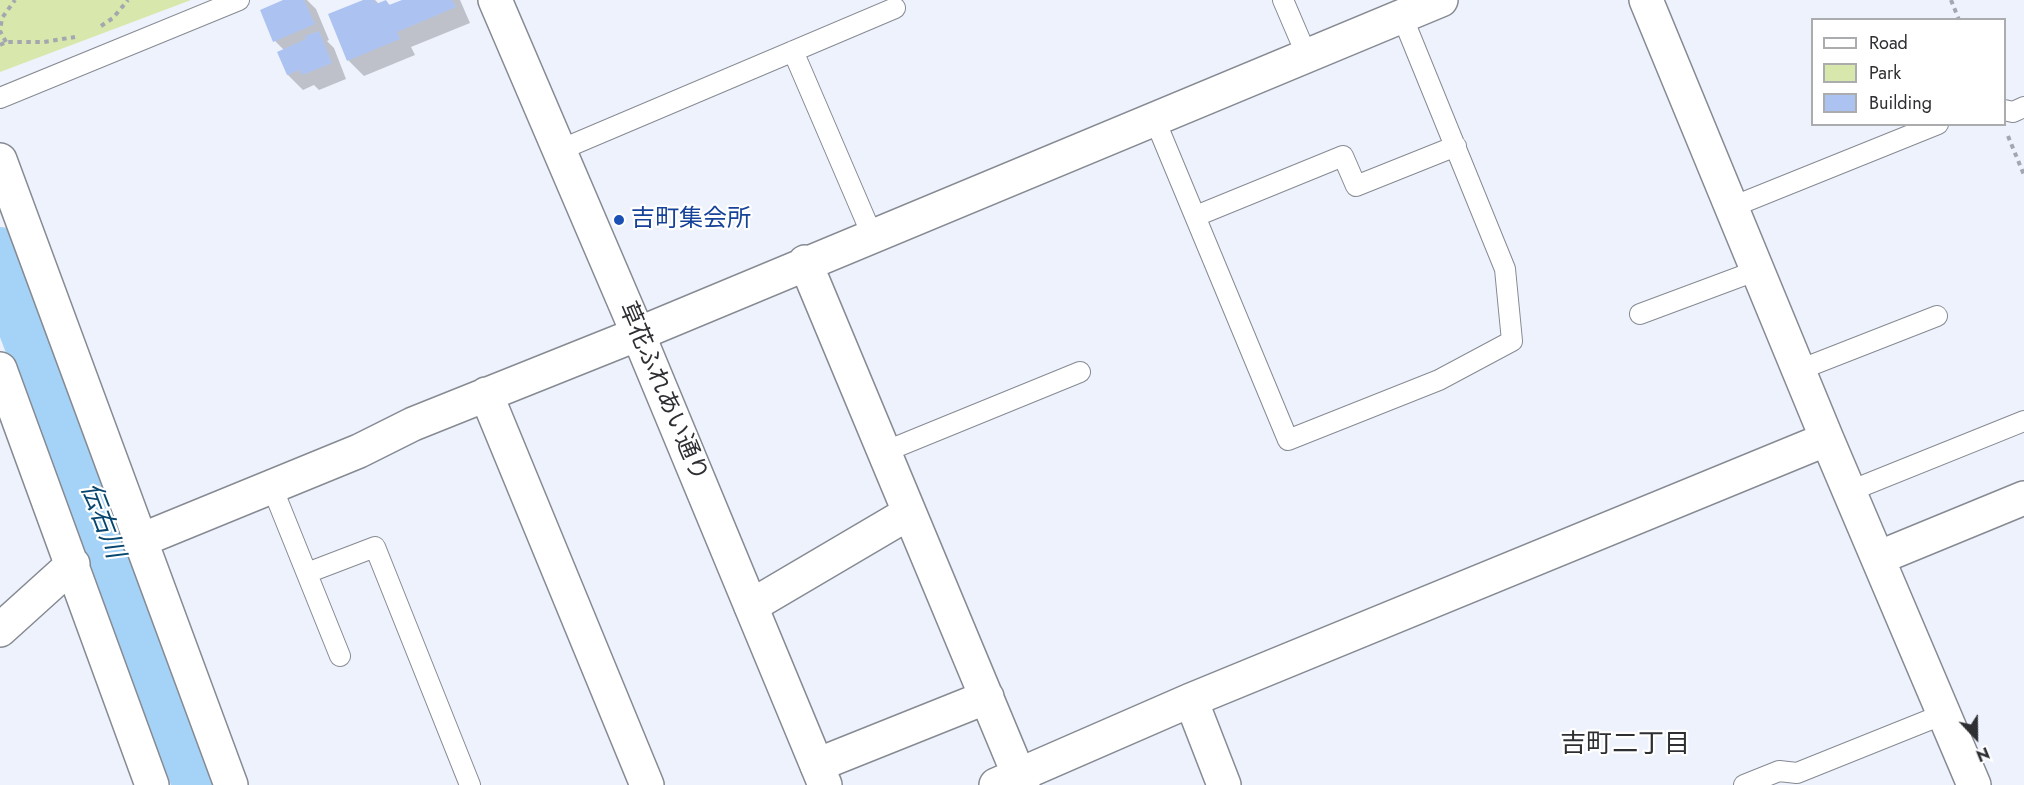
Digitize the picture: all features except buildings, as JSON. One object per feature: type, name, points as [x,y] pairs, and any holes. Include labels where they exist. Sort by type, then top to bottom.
[{"type":"street","name":"草花ふれあい通り","points":[[495,0],[638,334],[821,775]]},
{"type":"street","points":[[139,541],[359,451],[413,424],[638,334],[806,262],[1442,0]]},
{"type":"street","points":[[1646,0],[1827,439],[1974,785]]},
{"type":"street","points":[[0,160],[231,785]]},
{"type":"street","points":[[806,262],[987,697],[1013,782],[1191,700],[1827,439]]},
{"type":"street","points":[[0,369],[152,785]]},
{"type":"street","points":[[486,394],[647,785]]},
{"type":"street","points":[[1878,558],[2024,498]]},
{"type":"street","points":[[751,606],[909,513]]},
{"type":"street","points":[[0,630],[73,564]]},
{"type":"street","points":[[821,775],[987,697]]},
{"type":"street","points":[[1191,700],[1224,785]]},
{"type":"lane","points":[[0,98],[238,0]]},
{"type":"lane","points":[[1283,0],[1307,56]]},
{"type":"lane","points":[[560,150],[895,8]]},
{"type":"lane","points":[[1155,120],[1288,440],[1439,380],[1512,341],[1506,269],[1402,16]]},
{"type":"lane","points":[[793,51],[872,236]]},
{"type":"lane","points":[[2006,117],[2024,107]]},
{"type":"lane","points":[[1732,207],[1933,126]]},
{"type":"lane","points":[[1196,216],[1343,156],[1356,186],[1456,146]]},
{"type":"lane","points":[[1640,314],[1758,270]]},
{"type":"lane","points":[[1799,370],[1937,316]]},
{"type":"lane","points":[[884,452],[1080,372]]},
{"type":"lane","points":[[1850,491],[2024,421]]},
{"type":"lane","points":[[272,487],[340,656]]},
{"type":"lane","points":[[307,573],[375,547],[470,785]]},
{"type":"lane","points":[[1744,785],[1779,771],[1800,779],[1944,714]]},
{"type":"path","points":[[6,42],[0,31],[2,18],[15,0]]},
{"type":"path","points":[[98,28],[112,18],[128,0]]},
{"type":"path","points":[[1951,0],[1958,18]]},
{"type":"path","points":[[0,45],[6,42],[44,42],[79,36]]},
{"type":"path","points":[[2006,124],[2024,175]]},
{"type":"green space","points":[[0,0],[191,0],[0,72]]},
{"type":"waterway","name":"伝右川","points":[[0,256],[202,785]]},
{"type":"place","name":"吉町集会所","points":[[619,220]]},
{"type":"district","name":"吉町二丁目","points":[[1625,746]]}]
